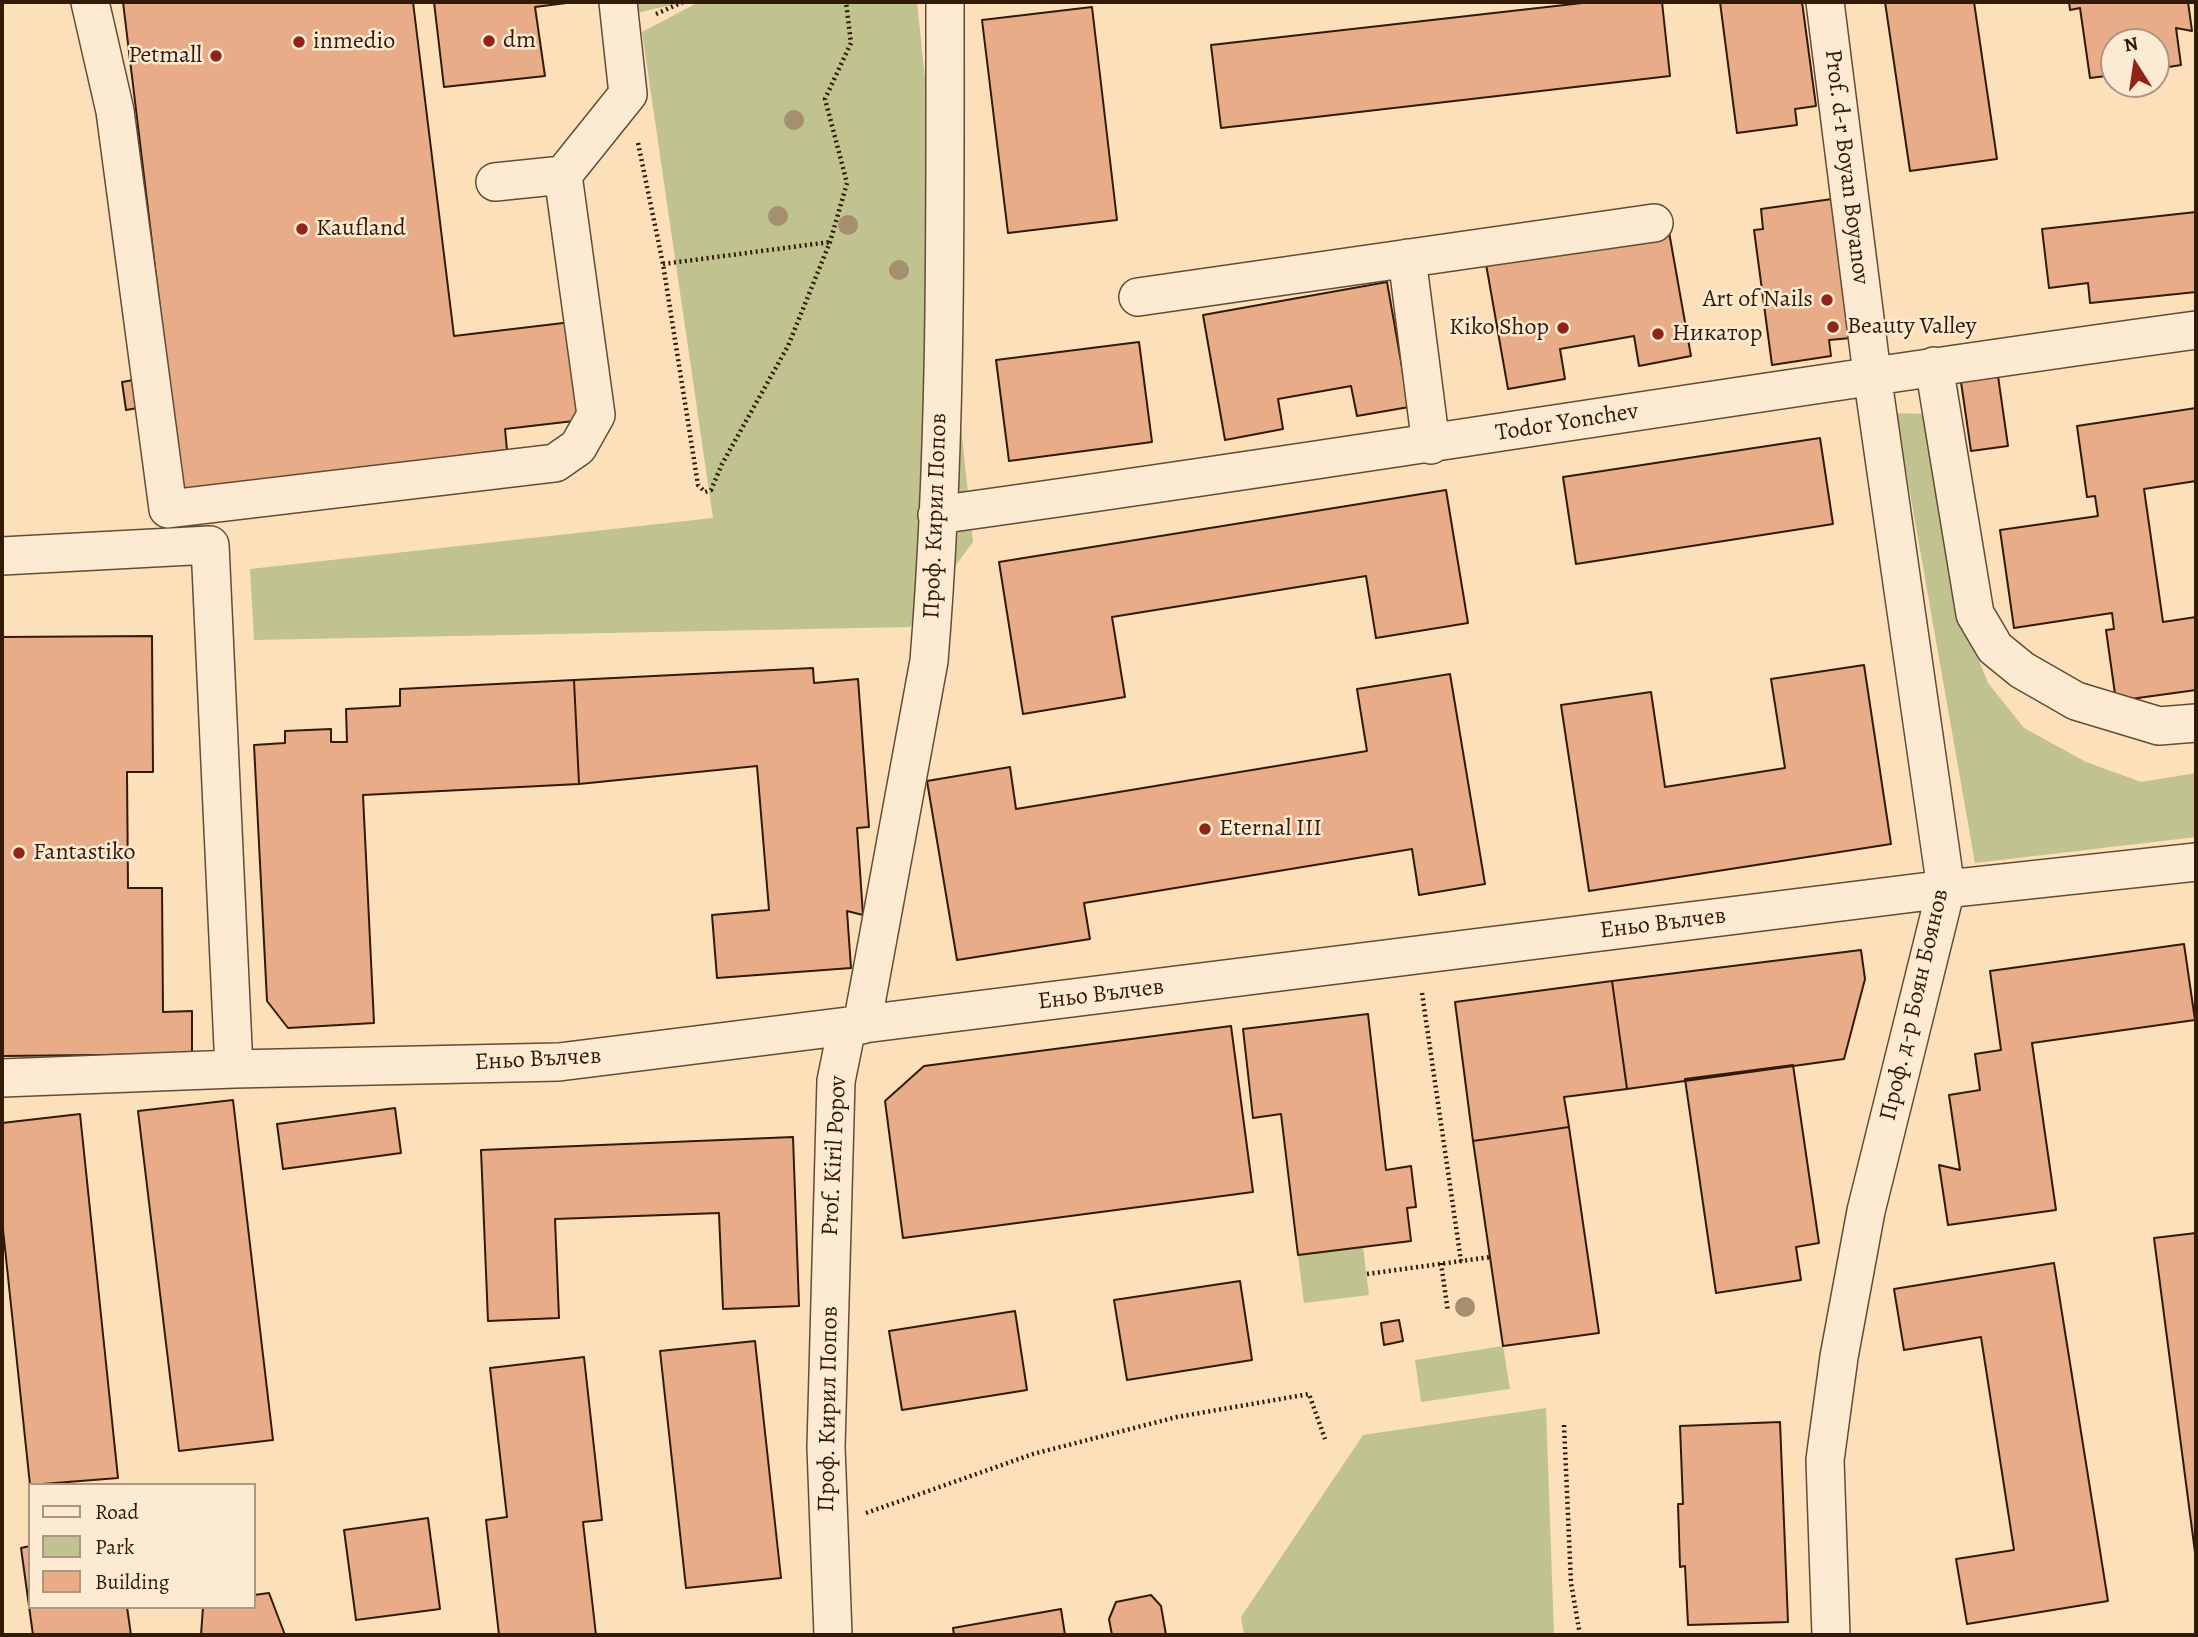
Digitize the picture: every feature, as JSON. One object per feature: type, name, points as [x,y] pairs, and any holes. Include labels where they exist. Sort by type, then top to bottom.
[{"type":"street","points":[[90,2],[115,111],[167,509],[555,463],[578,447],[597,415],[563,175]]},
{"type":"street","points":[[495,182],[563,175],[628,94],[618,2]]},
{"type":"street","name":"Проф. Кирил Попов","points":[[854,1026],[929,661],[945,303],[945,2]]},
{"type":"street","name":"Prof. d-r Boyan Boyanov","points":[[1825,2],[1872,374]]},
{"type":"street","points":[[1138,297],[1654,223]]},
{"type":"street","points":[[1407,258],[1431,445]]},
{"type":"street","name":"Todor Yonchev","points":[[937,515],[1431,445],[1872,374],[2196,330]]},
{"type":"street","points":[[1934,366],[1975,614],[1995,648],[2022,670],[2076,701],[2160,726],[2196,723]]},
{"type":"street","name":"Проф. д-р Боян Боянов","points":[[1831,1635],[1825,1460],[1839,1357],[1866,1211],[1946,889],[1872,374]]},
{"type":"street","points":[[2,556],[210,545],[234,1069]]},
{"type":"street","name":"Еньо Вълчев","points":[[2,1078],[234,1069],[559,1062],[1946,889],[2196,862]]},
{"type":"street","name":"Prof. Kiril Popov","points":[[833,1635],[826,1447],[836,1081],[854,1026]]},
{"type":"path","points":[[628,94],[663,264],[698,485],[705,492],[711,490],[717,480],[722,464],[788,346],[830,242],[846,183],[825,99],[851,43],[846,2]]},
{"type":"path","points":[[663,264],[830,242]]},
{"type":"path","points":[[1417,955],[1461,1261]]},
{"type":"path","points":[[1367,1274],[1490,1257]]},
{"type":"path","points":[[1441,1264],[1448,1311]]},
{"type":"path","points":[[828,1532],[888,1503],[1033,1454],[1177,1417],[1309,1394],[1325,1439]]},
{"type":"path","points":[[1564,1425],[1571,1583],[1580,1635]]},
{"type":"green space","points":[[636,2],[684,2],[637,13]]},
{"type":"green space","points":[[699,2],[917,2],[973,542],[910,627],[254,640],[250,569],[713,518],[642,32]]},
{"type":"green space","points":[[1896,413],[1929,414],[1958,607],[1988,683],[2024,728],[2086,762],[2141,782],[2196,773],[2196,837],[1975,863]]},
{"type":"green space","points":[[1363,1247],[1369,1295],[1304,1303],[1298,1255]]},
{"type":"green space","points":[[1503,1346],[1510,1389],[1421,1402],[1415,1360]]},
{"type":"green space","points":[[1546,1408],[1554,1635],[1244,1635],[1241,1617],[1363,1435]]},
{"type":"building","points":[[123,2],[413,2],[454,336],[580,321],[591,419],[505,429],[507,450],[182,491]]},
{"type":"building","name":"dm","points":[[434,2],[574,2],[535,7],[545,76],[444,87]]},
{"type":"building","points":[[1591,2],[1662,2],[1670,76],[1221,128],[1211,45]]},
{"type":"building","points":[[1720,2],[1802,2],[1816,106],[1795,109],[1797,125],[1737,133]]},
{"type":"building","points":[[1885,2],[1974,2],[1997,159],[1910,171]]},
{"type":"building","points":[[2069,2],[2188,2],[2192,31],[2176,28],[2181,65],[2170,67],[2170,28],[2100,28],[2100,77],[2090,78],[2080,8],[2070,10]]},
{"type":"building","points":[[1092,7],[1117,220],[1008,233],[982,20]]},
{"type":"building","points":[[1832,199],[1851,338],[1829,340],[1831,356],[1772,365],[1754,230],[1763,229],[1761,209]]},
{"type":"building","points":[[2196,212],[2196,292],[2090,303],[2088,283],[2049,288],[2042,229]]},
{"type":"building","points":[[1669,232],[1691,356],[1639,366],[1634,336],[1560,349],[1565,379],[1508,389],[1486,264]]},
{"type":"building","points":[[1387,282],[1409,407],[1357,416],[1351,386],[1278,399],[1283,429],[1225,440],[1203,315]]},
{"type":"building","points":[[1139,342],[1152,442],[1009,461],[996,360]]},
{"type":"building","points":[[1998,376],[2008,446],[1971,451],[1961,382]]},
{"type":"building","points":[[139,379],[144,407],[126,410],[122,382]]},
{"type":"building","points":[[2196,408],[2196,481],[2144,489],[2163,622],[2196,617],[2196,690],[2116,701],[2106,630],[2114,629],[2112,613],[2014,628],[2000,530],[2098,516],[2095,496],[2087,497],[2077,426]]},
{"type":"building","points":[[1820,438],[1833,524],[1576,564],[1563,477]]},
{"type":"building","points":[[1446,490],[1468,623],[1376,638],[1366,576],[1112,617],[1125,697],[1023,714],[999,562]]},
{"type":"building","points":[[152,636],[153,772],[127,772],[128,888],[162,888],[163,1012],[192,1011],[192,1054],[2,1056],[2,637]]},
{"type":"building","points":[[1864,665],[1891,844],[1589,891],[1561,705],[1651,692],[1665,787],[1785,768],[1771,679]]},
{"type":"building","points":[[813,668],[814,683],[858,679],[869,827],[857,828],[863,915],[847,911],[851,968],[717,978],[712,915],[769,910],[757,766],[579,784],[574,680]]},
{"type":"building","name":"Eternal III","points":[[1450,674],[1485,884],[1419,895],[1412,849],[1084,903],[1090,939],[957,960],[927,781],[1010,767],[1016,809],[1367,751],[1357,689]]},
{"type":"building","points":[[574,680],[579,784],[363,795],[374,1023],[288,1028],[267,1001],[254,745],[285,743],[285,731],[331,729],[331,742],[347,742],[346,709],[400,706],[400,689]]},
{"type":"building","points":[[2184,944],[2195,1020],[2032,1043],[2056,1210],[1948,1225],[1939,1165],[1960,1170],[1949,1095],[1980,1090],[1975,1054],[2001,1050],[1990,971]]},
{"type":"building","points":[[1861,950],[1865,979],[1844,1059],[1627,1089],[1612,981]]},
{"type":"building","points":[[1612,981],[1627,1089],[1564,1097],[1569,1127],[1473,1141],[1455,1002]]},
{"type":"building","points":[[1368,1014],[1386,1170],[1411,1166],[1416,1207],[1407,1208],[1411,1241],[1298,1255],[1281,1114],[1253,1118],[1243,1029]]},
{"type":"building","points":[[1231,1026],[1253,1192],[903,1238],[885,1101],[924,1066]]},
{"type":"building","points":[[1793,1065],[1819,1243],[1796,1247],[1801,1280],[1716,1293],[1685,1079]]},
{"type":"building","points":[[233,1100],[273,1440],[179,1451],[138,1111]]},
{"type":"building","points":[[395,1108],[401,1153],[283,1169],[277,1124]]},
{"type":"building","points":[[80,1114],[118,1478],[30,1483],[2,1220],[2,1123]]},
{"type":"building","points":[[1569,1127],[1599,1333],[1503,1346],[1473,1141]]},
{"type":"building","points":[[793,1137],[799,1306],[723,1309],[719,1213],[555,1219],[559,1318],[488,1321],[481,1150]]},
{"type":"building","points":[[2196,1233],[2196,1560],[2154,1238]]},
{"type":"building","points":[[2054,1263],[2108,1601],[1967,1624],[1956,1559],[2014,1550],[1981,1337],[1904,1350],[1894,1289]]},
{"type":"building","points":[[1240,1281],[1252,1360],[1127,1380],[1114,1300]]},
{"type":"building","points":[[1015,1311],[1027,1390],[902,1410],[889,1331]]},
{"type":"building","points":[[1399,1320],[1403,1341],[1384,1345],[1381,1323]]},
{"type":"building","points":[[755,1341],[781,1578],[686,1588],[660,1351]]},
{"type":"building","points":[[584,1357],[602,1520],[583,1522],[596,1635],[499,1635],[486,1520],[507,1517],[490,1368]]},
{"type":"building","points":[[1780,1422],[1788,1622],[1688,1625],[1685,1566],[1680,1567],[1678,1504],[1683,1504],[1680,1426]]},
{"type":"building","points":[[428,1518],[440,1609],[356,1620],[344,1530]]},
{"type":"building","points":[[28,1546],[28,1599],[21,1548]]},
{"type":"building","points":[[269,1593],[285,1635],[201,1635],[203,1609],[256,1609],[256,1595]]},
{"type":"building","points":[[1151,1595],[1161,1606],[1166,1635],[1112,1635],[1109,1619],[1116,1602]]},
{"type":"building","points":[[29,1609],[127,1609],[131,1635],[33,1635]]},
{"type":"building","points":[[1061,1609],[1065,1635],[954,1635],[953,1628]]},
{"type":"place","name":"dm","points":[[489,41]]},
{"type":"place","name":"inmedio","points":[[299,42]]},
{"type":"place","name":"Petmall","points":[[216,56]]},
{"type":"place","name":"Kaufland","points":[[302,229]]},
{"type":"place","name":"Art of Nails","points":[[1827,300]]},
{"type":"place","name":"Beauty Valley","points":[[1833,327]]},
{"type":"place","name":"Kiko Shop","points":[[1563,328]]},
{"type":"place","name":"Никатор","points":[[1658,334]]},
{"type":"place","name":"Eternal III","points":[[1205,829]]},
{"type":"place","name":"Fantastiko","points":[[19,853]]}]
